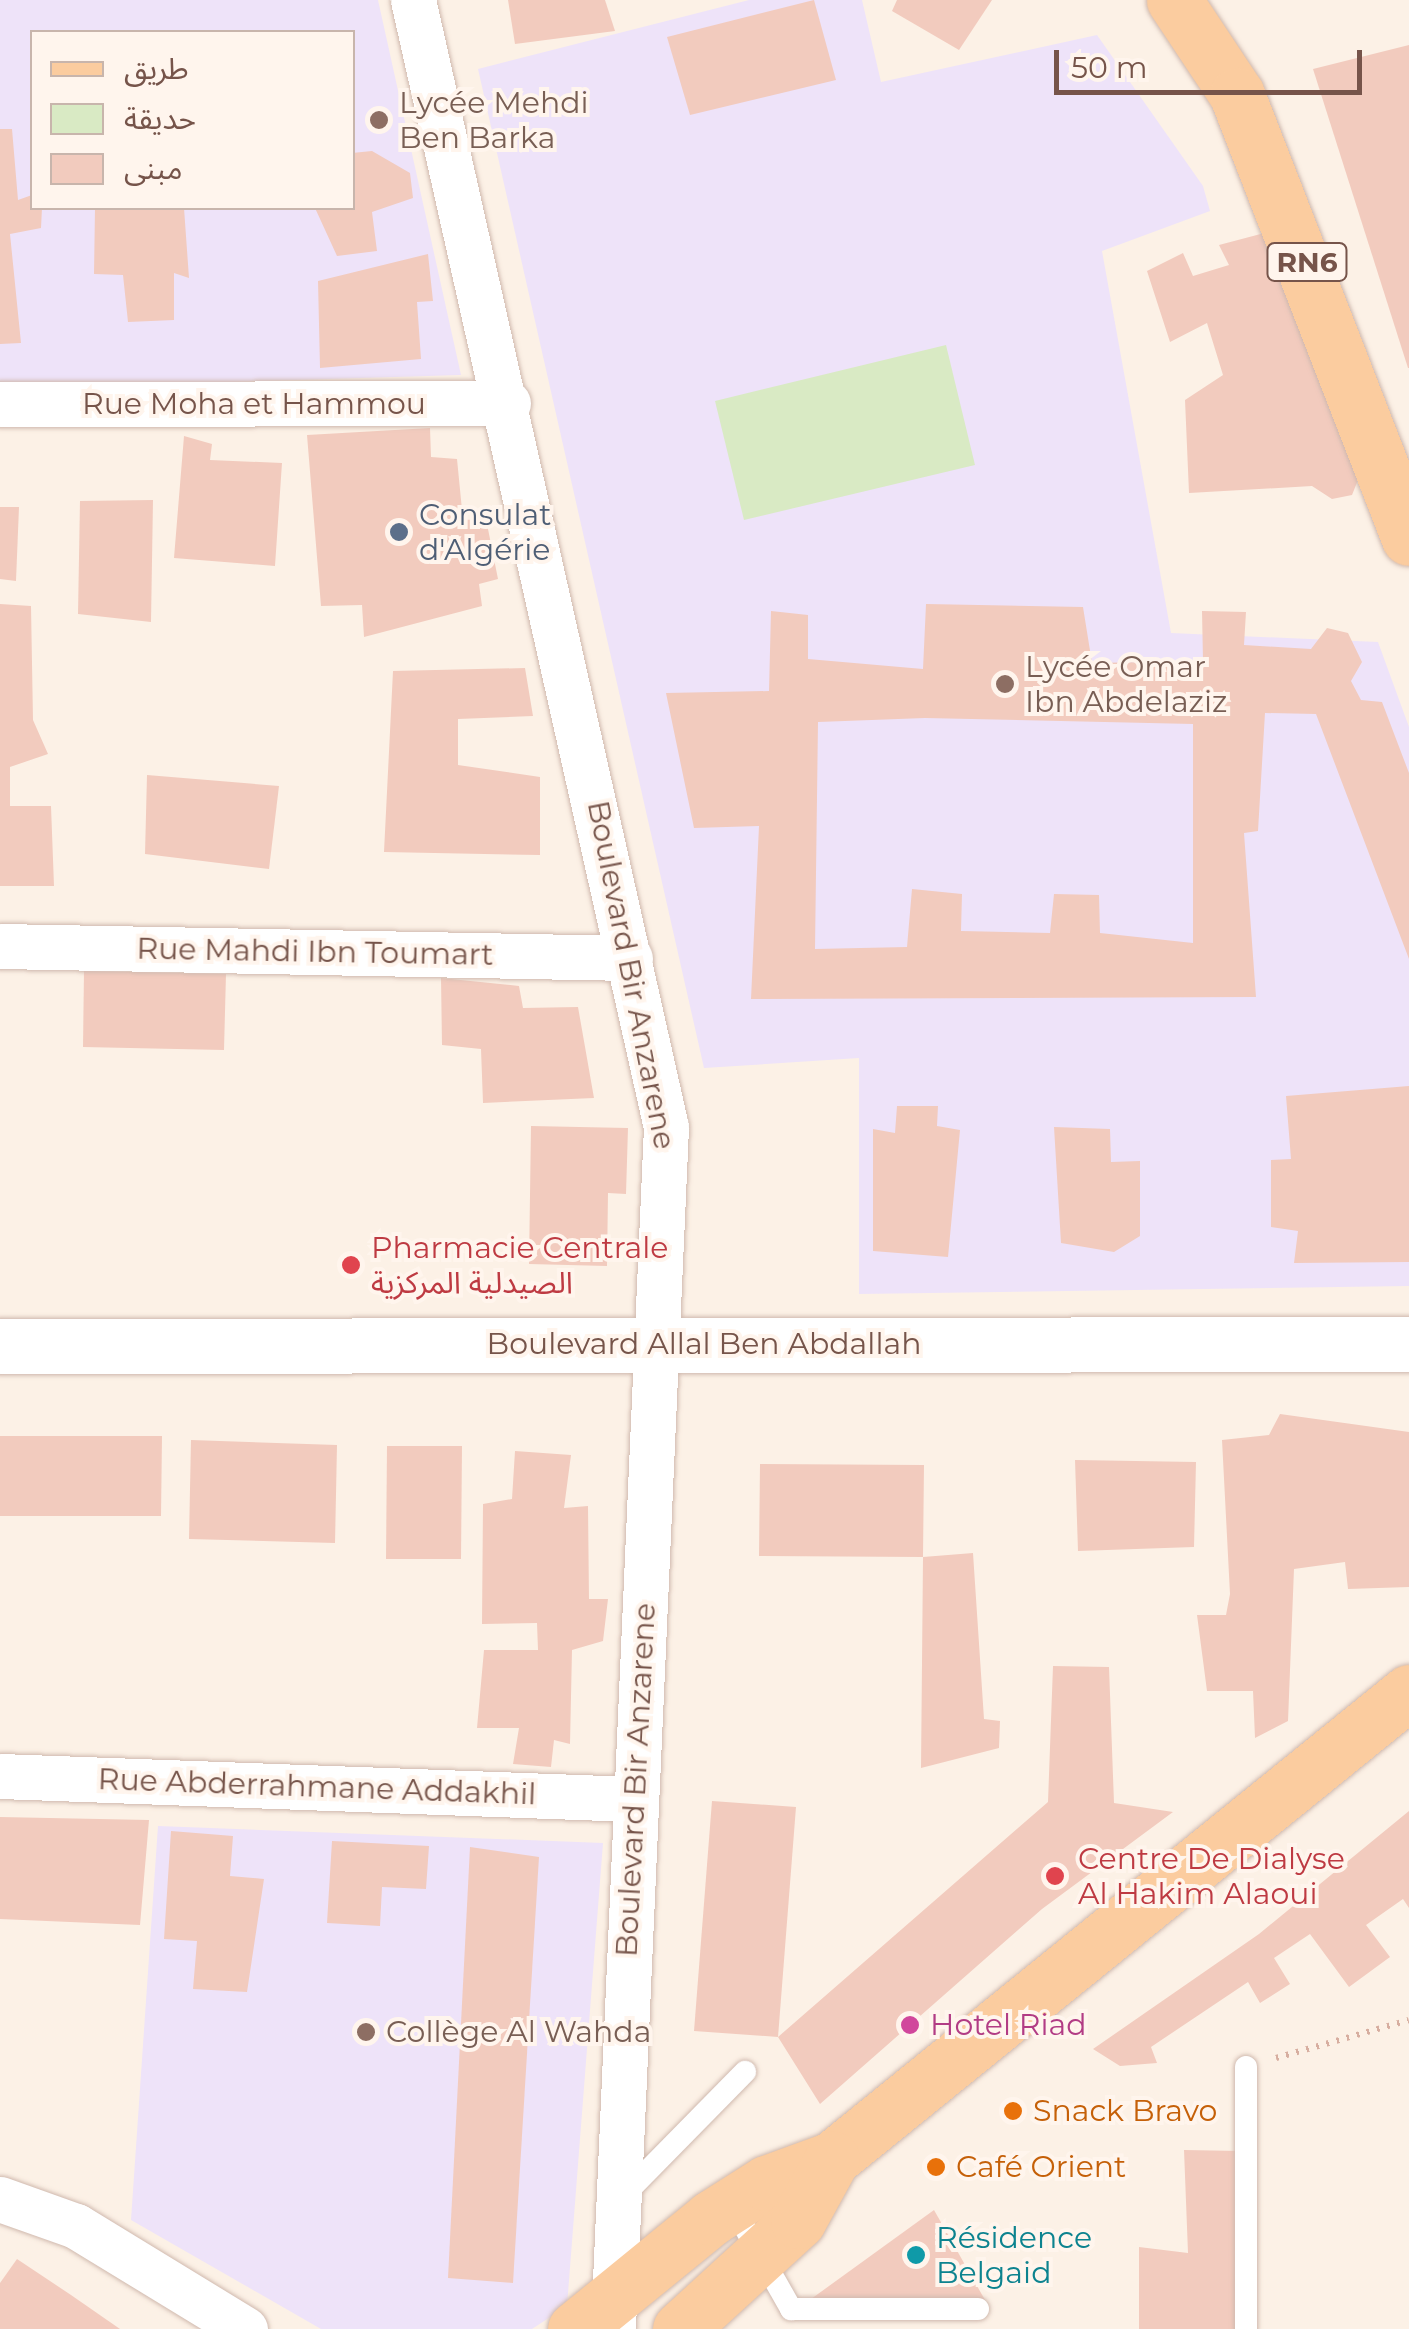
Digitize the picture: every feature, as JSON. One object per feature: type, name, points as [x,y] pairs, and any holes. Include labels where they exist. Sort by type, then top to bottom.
[{"type":"main road","name":"RN6","points":[[1174,0],[1237,95],[1409,538]]},
{"type":"main road","name":"Boulevard Allal Ben Abdallah","points":[[0,1346],[663,1342],[1409,1344]]},
{"type":"main road","points":[[599,2318],[732,2204],[832,2160],[1409,1692]]},
{"type":"main road","points":[[680,2329],[798,2221],[832,2160]]},
{"type":"street","name":"Boulevard Bir Anzarene","points":[[413,0],[508,403],[630,958],[670,1174],[612,2207],[599,2318]]},
{"type":"street","name":"Rue Moha et Hammou","points":[[0,404],[508,403]]},
{"type":"street","name":"Rue Mahdi Ibn Toumart","points":[[0,946],[630,958]]},
{"type":"street","name":"Rue Abderrahmane Addakhil","points":[[0,1776],[634,1799]]},
{"type":"street","points":[[0,2200],[76,2226],[244,2329]]},
{"type":"lane","points":[[1246,2067],[1246,2329]]},
{"type":"lane","points":[[612,2207],[745,2072]]},
{"type":"lane","points":[[732,2204],[758,2259],[791,2309],[843,2322],[931,2320],[978,2309]]},
{"type":"path","points":[[1246,2067],[1409,2020]]},
{"type":"shaded area","name":"Lycée Mehdi Ben Barka","points":[[0,0],[378,0],[461,375],[0,389]]},
{"type":"shaded area","name":"Lycée Omar Ibn Abdelaziz","points":[[749,0],[862,0],[881,82],[1097,35],[1203,186],[1210,211],[1102,251],[1171,633],[1378,642],[1409,727],[1409,1286],[859,1294],[859,1058],[704,1068],[478,69]]},
{"type":"shaded area","name":"Collège Al Wahda","points":[[158,1826],[603,1843],[567,2306],[532,2329],[321,2329],[131,2220]]},
{"type":"green space","points":[[946,345],[975,465],[744,520],[715,401]]},
{"type":"building","points":[[508,0],[605,0],[615,31],[515,44]]},
{"type":"building","points":[[814,0],[836,80],[690,115],[667,37]]},
{"type":"building","points":[[897,0],[992,0],[959,50],[892,11]]},
{"type":"building","points":[[1409,45],[1409,368],[1408,368],[1313,69]]},
{"type":"building","points":[[0,129],[12,129],[18,200],[30,196],[30,210],[42,210],[41,228],[10,234],[21,343],[0,344]]},
{"type":"building","points":[[372,151],[410,173],[413,198],[372,212],[377,251],[337,256],[316,210],[355,210],[355,153]]},
{"type":"building","points":[[95,210],[184,210],[189,278],[174,273],[174,320],[128,322],[123,275],[94,274]]},
{"type":"building","points":[[1272,231],[1362,470],[1352,495],[1332,499],[1312,486],[1189,493],[1185,400],[1223,375],[1207,323],[1170,342],[1147,271],[1183,253],[1193,276],[1229,265],[1219,245]]},
{"type":"building","points":[[428,254],[433,301],[417,302],[421,359],[320,368],[318,281]]},
{"type":"building","points":[[430,428],[431,457],[457,459],[463,520],[486,519],[498,579],[479,584],[482,606],[364,637],[362,605],[321,606],[307,435]]},
{"type":"building","points":[[184,436],[212,444],[210,460],[282,463],[275,566],[174,558]]},
{"type":"building","points":[[153,500],[151,622],[78,614],[80,501]]},
{"type":"building","points":[[0,507],[19,507],[16,581],[0,579]]},
{"type":"building","points":[[0,604],[31,606],[33,720],[48,754],[10,767],[10,806],[51,806],[54,886],[0,886]]},
{"type":"building","points":[[926,604],[1083,607],[1092,663],[1203,661],[1202,611],[1246,612],[1244,645],[1311,649],[1327,628],[1348,633],[1362,662],[1351,681],[1361,700],[1382,702],[1409,773],[1409,959],[1316,714],[1265,713],[1258,831],[1244,833],[1256,997],[751,999],[759,826],[694,828],[666,693],[769,691],[771,611],[808,615],[808,659],[923,669]],"holes":[[[925,718],[1193,724],[1193,943],[1100,933],[1099,895],[1054,894],[1050,933],[961,931],[962,894],[912,889],[907,947],[815,949],[818,722]]]},
{"type":"building","points":[[525,668],[533,716],[458,719],[458,765],[540,777],[540,855],[384,852],[393,671]]},
{"type":"building","points":[[147,775],[279,786],[269,869],[145,854]]},
{"type":"building","points":[[84,971],[226,974],[224,1050],[83,1047]]},
{"type":"building","points":[[441,978],[519,986],[523,1008],[578,1007],[594,1098],[483,1103],[481,1049],[442,1045]]},
{"type":"building","points":[[1409,1086],[1409,1262],[1294,1263],[1298,1231],[1271,1227],[1271,1160],[1291,1159],[1286,1096]]},
{"type":"building","points":[[897,1106],[938,1106],[937,1126],[960,1130],[948,1257],[873,1251],[873,1129],[895,1133]]},
{"type":"building","points":[[531,1126],[628,1128],[626,1194],[608,1193],[607,1266],[529,1264]]},
{"type":"building","points":[[1054,1127],[1110,1129],[1111,1162],[1140,1161],[1140,1236],[1114,1252],[1061,1243]]},
{"type":"building","points":[[1280,1414],[1409,1432],[1409,1587],[1348,1589],[1345,1562],[1294,1569],[1288,1721],[1255,1738],[1253,1691],[1207,1691],[1197,1615],[1226,1615],[1230,1594],[1222,1440],[1269,1435]]},
{"type":"building","points":[[0,1436],[162,1436],[161,1516],[0,1516]]},
{"type":"building","points":[[191,1440],[337,1445],[335,1543],[189,1539]]},
{"type":"building","points":[[387,1446],[462,1446],[461,1559],[386,1559]]},
{"type":"building","points":[[515,1451],[571,1455],[564,1508],[588,1506],[589,1599],[608,1599],[603,1641],[572,1650],[570,1744],[554,1740],[551,1767],[513,1764],[519,1728],[477,1728],[484,1650],[538,1650],[537,1623],[482,1624],[483,1504],[512,1499]]},
{"type":"building","points":[[1075,1460],[1196,1462],[1194,1547],[1078,1551]]},
{"type":"building","points":[[760,1464],[924,1465],[923,1557],[759,1556]]},
{"type":"building","points":[[973,1553],[984,1719],[1000,1721],[999,1748],[921,1768],[923,1557]]},
{"type":"building","points":[[1053,1666],[1109,1667],[1114,1803],[1173,1812],[1042,1909],[820,2104],[778,2037],[1048,1802]]},
{"type":"building","points":[[712,1801],[796,1807],[778,2037],[694,2031]]},
{"type":"building","points":[[1409,1811],[1409,1908],[1403,1899],[1366,1925],[1390,1957],[1349,1987],[1310,1934],[1274,1958],[1290,1984],[1260,2003],[1248,1982],[1151,2047],[1157,2063],[1120,2066],[1093,2049],[1259,1934]]},
{"type":"building","points":[[0,1817],[149,1820],[140,1925],[0,1919]]},
{"type":"building","points":[[171,1831],[233,1836],[230,1876],[264,1879],[247,1992],[193,1989],[197,1941],[164,1939]]},
{"type":"building","points":[[332,1841],[429,1846],[426,1889],[382,1887],[380,1926],[327,1923]]},
{"type":"building","points":[[470,1847],[539,1857],[513,2283],[448,2278]]},
{"type":"building","points":[[1184,2150],[1240,2151],[1236,2329],[1139,2329],[1139,2247],[1188,2253]]},
{"type":"building","name":"Résidence Belgaid","points":[[934,2210],[985,2300],[800,2307]]},
{"type":"building","points":[[17,2259],[120,2329],[0,2329],[0,2283]]},
{"type":"place","name":"Lycée Mehdi Ben Barka","points":[[379,120]]},
{"type":"place","name":"Consulat d'Algérie","points":[[399,532]]},
{"type":"place","name":"Lycée Omar Ibn Abdelaziz","points":[[1005,684]]},
{"type":"place","name":"Pharmacie Centrale الصيدلية المركزية","points":[[351,1265]]},
{"type":"place","name":"Centre De Dialyse Al Hakim Alaoui","points":[[1055,1876]]},
{"type":"place","name":"Hotel Riad","points":[[910,2025]]},
{"type":"place","name":"Collège Al Wahda","points":[[366,2032]]},
{"type":"place","name":"Snack Bravo","points":[[1013,2111]]},
{"type":"place","name":"Café Orient","points":[[936,2167]]},
{"type":"place","name":"Résidence Belgaid","points":[[916,2255]]}]
